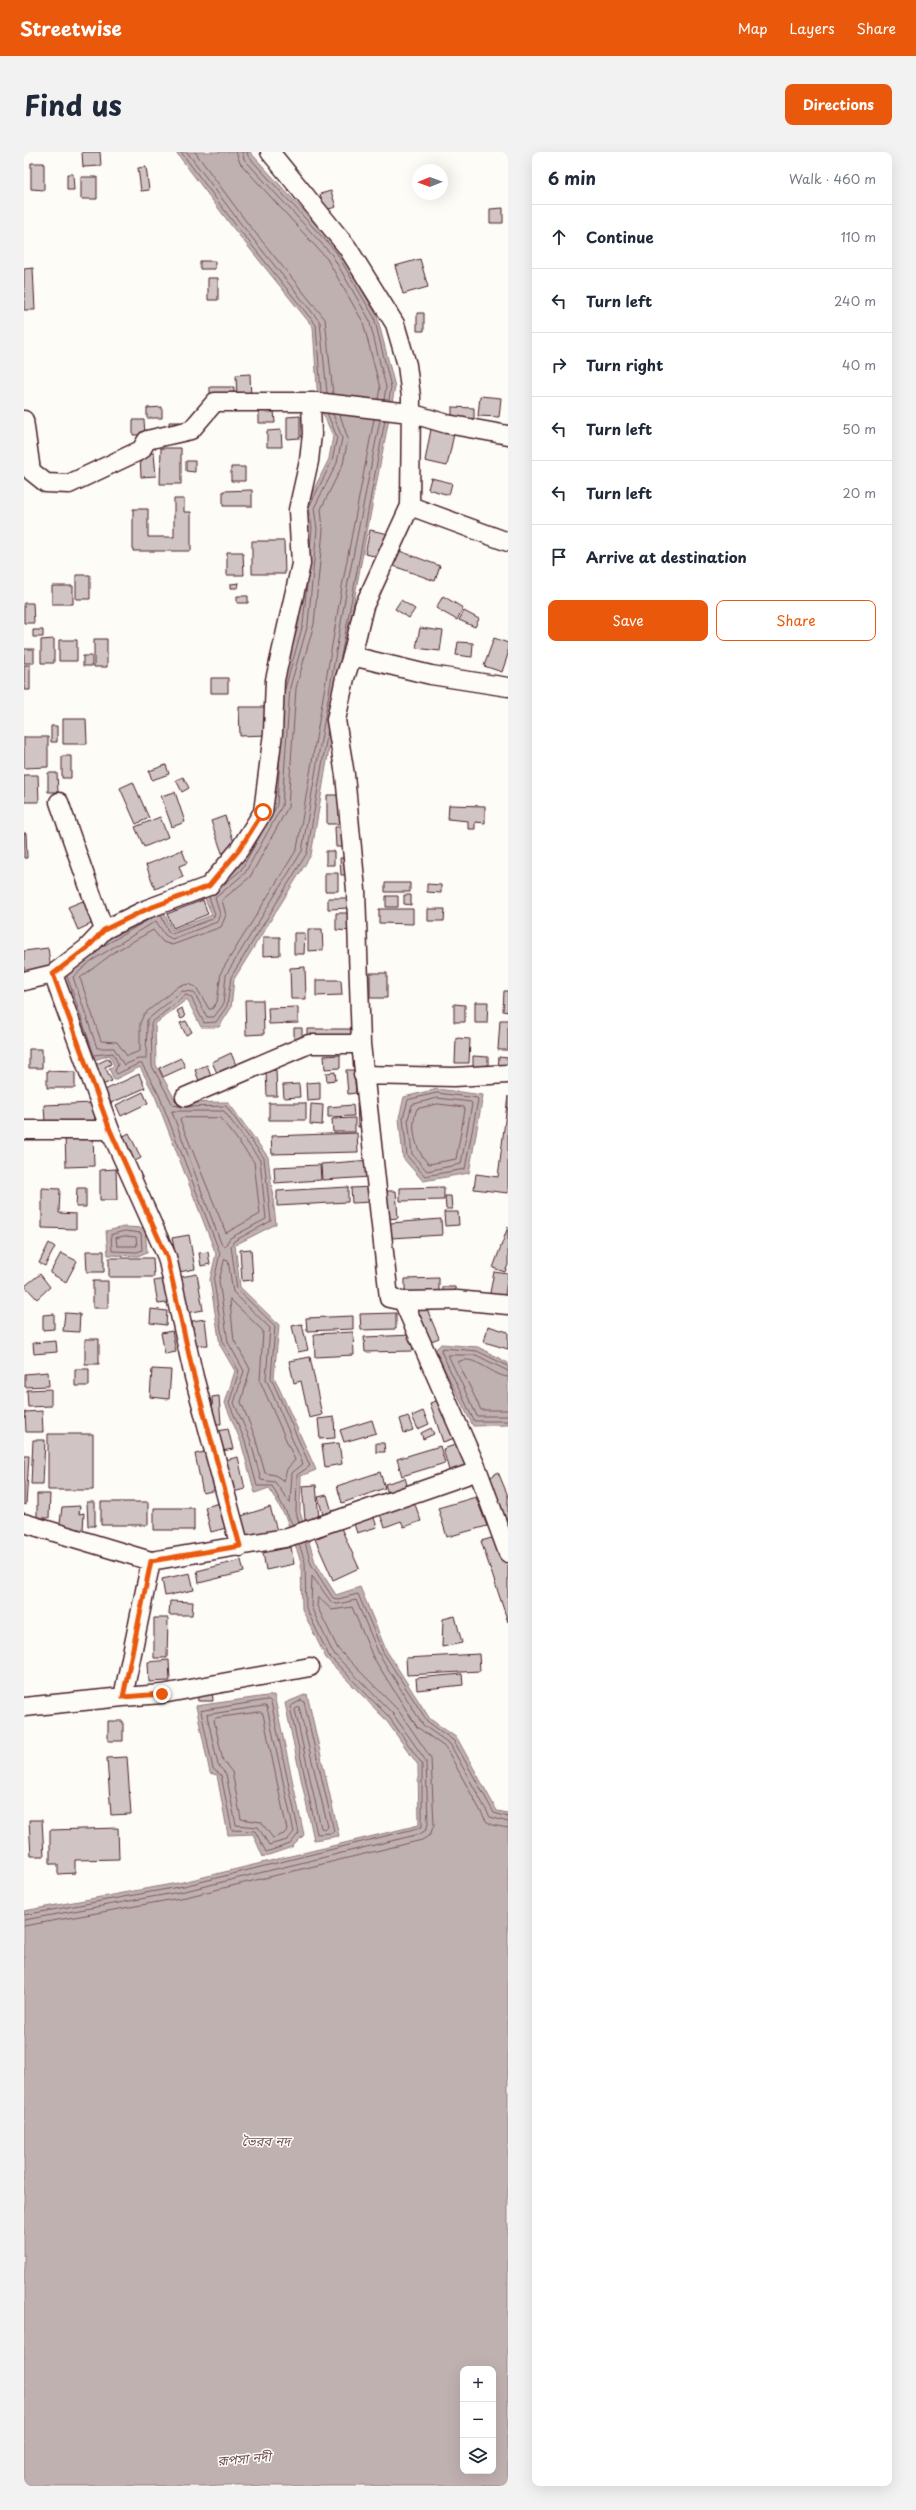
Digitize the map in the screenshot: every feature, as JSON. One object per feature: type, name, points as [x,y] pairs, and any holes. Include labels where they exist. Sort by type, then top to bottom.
[{"type":"street","points":[[270,152],[347,247],[395,324],[407,365],[411,397],[405,413],[410,506],[364,606],[345,678],[336,720],[346,775],[356,890],[363,1075],[389,1298],[403,1301],[457,1300],[508,1306]]},
{"type":"street","points":[[24,420],[31,471],[46,483],[69,484],[141,450],[147,440],[191,430],[215,402],[313,402],[405,413],[447,424],[508,435]]},
{"type":"street","points":[[24,981],[53,974],[87,948],[104,930],[147,909],[209,886],[239,850],[263,812],[273,733],[275,680],[301,564],[298,510],[309,461],[313,402]]},
{"type":"street","points":[[410,506],[508,542]]},
{"type":"street","points":[[352,656],[432,675],[508,687]]},
{"type":"street","points":[[59,802],[104,930]]},
{"type":"street","points":[[53,974],[110,1130],[167,1257],[194,1377],[240,1546]]},
{"type":"street","points":[[185,1097],[309,1044],[361,1044]]},
{"type":"street","points":[[363,1075],[454,1077],[508,1074]]},
{"type":"street","points":[[24,1130],[110,1130]]},
{"type":"street","points":[[403,1301],[478,1471],[508,1552]]},
{"type":"street","points":[[24,1523],[151,1561],[285,1538],[478,1471]]},
{"type":"street","points":[[123,1697],[151,1561]]},
{"type":"street","points":[[24,1707],[162,1694],[310,1667]]},
{"type":"water","name":"ভৈরব নদ","points":[[176,152],[250,152],[339,250],[377,316],[395,387],[357,584],[311,855],[234,979],[231,1008],[219,1027],[201,1027],[187,999],[155,1024],[156,1065],[177,1103],[228,1102],[268,1157],[276,1224],[235,1245],[240,1287],[279,1325],[274,1377],[316,1470],[301,1476],[300,1512],[315,1562],[336,1595],[360,1587],[386,1650],[430,1719],[457,1738],[497,1811],[508,1813],[508,2486],[24,2486],[24,1911],[183,1882],[419,1825],[418,1765],[386,1720],[326,1658],[302,1609],[301,1562],[286,1518],[269,1488],[255,1493],[241,1442],[225,1403],[235,1371],[220,1345],[210,1280],[216,1254],[155,1096],[140,1067],[114,1080],[109,1068],[114,1066],[110,1055],[91,1061],[62,974],[108,938],[162,908],[172,930],[212,915],[204,896],[238,868],[273,804],[281,685],[299,623],[308,529],[305,507],[329,459],[333,436],[318,402],[313,327],[234,229]]},
{"type":"water","points":[[437,1089],[483,1095],[469,1173],[423,1181],[403,1158],[399,1118],[404,1097]]},
{"type":"water","points":[[124,1227],[145,1228],[147,1252],[138,1256],[108,1255],[106,1231]]},
{"type":"water","points":[[441,1344],[478,1347],[508,1363],[508,1425],[473,1426],[435,1350]]},
{"type":"water","points":[[307,1694],[339,1836],[314,1840],[285,1703]]},
{"type":"water","points":[[274,1695],[304,1835],[292,1847],[263,1857],[253,1834],[228,1835],[217,1775],[210,1773],[196,1706]]},
{"type":"building","points":[[82,152],[100,152],[101,166],[83,167]]},
{"type":"building","points":[[31,163],[44,163],[44,190],[31,189]]},
{"type":"building","points":[[146,167],[149,190],[141,191],[138,168]]},
{"type":"building","points":[[67,174],[73,174],[74,190],[67,190]]},
{"type":"building","points":[[81,177],[97,177],[97,199],[81,199]]},
{"type":"building","points":[[331,191],[336,207],[325,210],[320,194]]},
{"type":"building","points":[[503,208],[503,223],[490,223],[490,209]]},
{"type":"building","points":[[420,259],[428,287],[403,294],[395,266]]},
{"type":"building","points":[[200,261],[215,261],[215,269],[200,269]]},
{"type":"building","points":[[33,268],[35,310],[24,310],[24,269]]},
{"type":"building","points":[[208,278],[218,278],[218,300],[208,300]]},
{"type":"building","points":[[417,313],[424,313],[424,331],[417,331]]},
{"type":"building","points":[[250,374],[251,399],[237,399],[236,375]]},
{"type":"building","points":[[210,387],[234,387],[234,396],[210,396]]},
{"type":"building","points":[[480,396],[501,398],[499,417],[478,416]]},
{"type":"building","points":[[162,407],[162,418],[147,418],[147,408]]},
{"type":"building","points":[[452,407],[474,408],[474,419],[452,418]]},
{"type":"building","points":[[274,410],[275,423],[259,423],[259,411]]},
{"type":"building","points":[[300,416],[300,438],[287,439],[287,417]]},
{"type":"building","points":[[133,420],[144,420],[145,435],[133,435]]},
{"type":"building","points":[[169,422],[180,422],[180,432],[170,432]]},
{"type":"building","points":[[431,429],[454,434],[447,466],[425,461]]},
{"type":"building","points":[[281,430],[282,447],[267,447],[267,431]]},
{"type":"building","points":[[161,448],[181,448],[181,484],[160,484]]},
{"type":"building","points":[[154,453],[156,476],[141,477],[140,454]]},
{"type":"building","points":[[186,461],[195,461],[195,472],[186,471]]},
{"type":"building","points":[[231,467],[245,467],[245,481],[231,481]]},
{"type":"building","points":[[431,478],[452,483],[449,495],[428,489]]},
{"type":"building","points":[[252,490],[252,506],[223,506],[223,491]]},
{"type":"building","points":[[174,499],[184,499],[184,512],[191,512],[191,551],[133,551],[133,509],[148,509],[148,537],[174,537]]},
{"type":"building","points":[[370,530],[389,534],[384,558],[365,554]]},
{"type":"building","points":[[252,541],[284,541],[285,574],[252,574]]},
{"type":"building","points":[[397,550],[440,566],[435,581],[391,565]]},
{"type":"building","points":[[227,552],[243,552],[244,575],[227,575]]},
{"type":"building","points":[[76,575],[90,575],[90,599],[76,599]]},
{"type":"building","points":[[239,583],[238,588],[231,588],[231,584]]},
{"type":"building","points":[[52,586],[73,586],[73,604],[52,604]]},
{"type":"building","points":[[237,596],[248,596],[248,603],[237,603]]},
{"type":"building","points":[[443,596],[463,608],[457,620],[436,608]]},
{"type":"building","points":[[401,600],[415,609],[409,618],[395,609]]},
{"type":"building","points":[[24,603],[33,603],[34,623],[24,623]]},
{"type":"building","points":[[464,611],[479,619],[475,627],[459,620]]},
{"type":"building","points":[[420,628],[443,631],[440,651],[416,648]]},
{"type":"building","points":[[33,630],[43,630],[43,637],[33,637]]},
{"type":"building","points":[[494,638],[508,643],[508,654],[502,672],[484,666]]},
{"type":"building","points":[[54,639],[54,663],[41,663],[41,640]]},
{"type":"building","points":[[94,639],[107,639],[107,667],[94,667]]},
{"type":"building","points":[[59,640],[77,640],[77,661],[59,661]]},
{"type":"building","points":[[458,642],[473,643],[472,657],[456,655]]},
{"type":"building","points":[[24,649],[34,649],[34,663],[24,663]]},
{"type":"building","points":[[83,656],[92,656],[92,666],[83,666]]},
{"type":"building","points":[[24,665],[30,665],[30,690],[24,690]]},
{"type":"building","points":[[211,678],[228,678],[228,693],[211,693]]},
{"type":"building","points":[[239,707],[267,707],[267,735],[240,736]]},
{"type":"building","points":[[63,719],[86,719],[87,744],[63,744]]},
{"type":"building","points":[[51,726],[57,726],[57,742],[51,742]]},
{"type":"building","points":[[24,737],[48,737],[48,767],[24,768]]},
{"type":"building","points":[[62,756],[71,756],[71,778],[62,778]]},
{"type":"building","points":[[166,765],[169,774],[152,780],[149,771]]},
{"type":"building","points":[[48,773],[57,773],[58,792],[48,792]]},
{"type":"building","points":[[24,775],[38,775],[39,802],[24,802]]},
{"type":"building","points":[[183,777],[189,788],[182,792],[176,780]]},
{"type":"building","points":[[133,782],[149,818],[136,824],[120,788]]},
{"type":"building","points":[[175,792],[185,822],[172,827],[161,796]]},
{"type":"building","points":[[327,795],[345,795],[346,824],[327,824]]},
{"type":"building","points":[[449,805],[485,806],[485,823],[475,822],[475,829],[468,829],[468,821],[448,819]]},
{"type":"building","points":[[225,816],[236,848],[222,853],[211,821]]},
{"type":"building","points":[[160,817],[168,837],[144,847],[135,827]]},
{"type":"building","points":[[335,827],[345,827],[346,847],[336,847]]},
{"type":"building","points":[[24,833],[26,833],[27,858],[24,858]]},
{"type":"building","points":[[182,850],[187,863],[179,866],[183,877],[155,889],[146,865]]},
{"type":"building","points":[[326,851],[334,851],[334,865],[326,865]]},
{"type":"building","points":[[340,858],[347,858],[348,875],[341,875]]},
{"type":"building","points":[[325,873],[338,873],[338,891],[325,891]]},
{"type":"building","points":[[385,883],[410,883],[410,892],[385,892]]},
{"type":"building","points":[[427,884],[441,885],[441,893],[427,892]]},
{"type":"building","points":[[404,895],[411,895],[411,905],[404,904]]},
{"type":"building","points":[[386,896],[398,896],[398,907],[386,907]]},
{"type":"building","points":[[328,898],[350,898],[350,908],[328,909]]},
{"type":"building","points":[[203,900],[208,914],[173,928],[167,914]]},
{"type":"building","points":[[83,901],[93,923],[78,930],[68,907]]},
{"type":"building","points":[[379,909],[413,909],[413,924],[379,923]]},
{"type":"building","points":[[428,909],[445,909],[444,921],[428,921]]},
{"type":"building","points":[[336,913],[353,913],[353,931],[336,930]]},
{"type":"building","points":[[308,929],[322,929],[323,950],[308,951]]},
{"type":"building","points":[[294,933],[305,933],[304,954],[294,954]]},
{"type":"building","points":[[263,937],[280,937],[280,955],[263,956]]},
{"type":"building","points":[[48,948],[51,970],[24,973],[24,951]]},
{"type":"building","points":[[305,967],[306,999],[291,999],[290,968]]},
{"type":"building","points":[[370,973],[387,973],[387,998],[370,998]]},
{"type":"building","points":[[316,980],[341,980],[342,995],[316,996]]},
{"type":"building","points":[[504,991],[508,991],[508,1012],[503,1011]]},
{"type":"building","points":[[245,1000],[263,1000],[264,1034],[246,1035]]},
{"type":"building","points":[[475,1002],[488,1002],[487,1023],[475,1023]]},
{"type":"building","points":[[454,1004],[465,1005],[465,1022],[454,1022]]},
{"type":"building","points":[[298,1007],[298,1023],[269,1024],[268,1008]]},
{"type":"building","points":[[182,1008],[185,1017],[181,1019],[177,1011]]},
{"type":"building","points":[[500,1020],[508,1020],[508,1050],[498,1050]]},
{"type":"building","points":[[186,1021],[192,1032],[186,1035],[180,1023]]},
{"type":"building","points":[[294,1028],[302,1028],[302,1044],[294,1044]]},
{"type":"building","points":[[307,1029],[357,1029],[358,1041],[307,1041]]},
{"type":"building","points":[[456,1038],[470,1039],[469,1063],[455,1063]]},
{"type":"building","points":[[29,1049],[42,1049],[42,1068],[29,1068]]},
{"type":"building","points":[[231,1053],[236,1065],[217,1073],[212,1062]]},
{"type":"building","points":[[340,1055],[340,1068],[325,1069],[324,1056]]},
{"type":"building","points":[[473,1056],[488,1057],[488,1067],[473,1067]]},
{"type":"building","points":[[499,1057],[508,1058],[508,1070],[498,1069]]},
{"type":"building","points":[[109,1058],[111,1064],[105,1067],[112,1081],[100,1086],[91,1067]]},
{"type":"building","points":[[181,1058],[185,1067],[163,1077],[159,1068]]},
{"type":"building","points":[[207,1065],[212,1078],[200,1084],[195,1070]]},
{"type":"building","points":[[276,1070],[277,1096],[267,1096],[266,1071]]},
{"type":"building","points":[[346,1070],[354,1070],[356,1093],[348,1094]]},
{"type":"building","points":[[47,1071],[75,1072],[75,1088],[47,1088]]},
{"type":"building","points":[[335,1072],[336,1080],[327,1081],[326,1073]]},
{"type":"building","points":[[139,1074],[145,1088],[111,1103],[105,1090]]},
{"type":"building","points":[[320,1082],[320,1100],[307,1101],[306,1083]]},
{"type":"building","points":[[299,1084],[300,1097],[284,1098],[283,1085]]},
{"type":"building","points":[[143,1092],[148,1103],[121,1116],[116,1105]]},
{"type":"building","points":[[508,1096],[508,1193],[474,1189],[476,1174],[498,1177]]},
{"type":"building","points":[[94,1103],[95,1121],[45,1123],[44,1105]]},
{"type":"building","points":[[269,1103],[306,1103],[306,1120],[269,1120]]},
{"type":"building","points":[[357,1103],[362,1103],[364,1126],[358,1127]]},
{"type":"building","points":[[311,1104],[323,1105],[322,1125],[310,1124]]},
{"type":"building","points":[[353,1105],[354,1116],[328,1117],[328,1107]]},
{"type":"building","points":[[355,1118],[355,1132],[333,1132],[332,1119]]},
{"type":"building","points":[[93,1133],[94,1166],[66,1167],[65,1134]]},
{"type":"building","points":[[129,1133],[141,1158],[131,1163],[120,1138]]},
{"type":"building","points":[[357,1133],[358,1152],[272,1154],[271,1136]]},
{"type":"building","points":[[370,1160],[371,1177],[322,1180],[321,1164]]},
{"type":"building","points":[[320,1165],[321,1180],[275,1183],[274,1167]]},
{"type":"building","points":[[116,1169],[117,1200],[100,1200],[100,1170]]},
{"type":"building","points":[[348,1187],[348,1202],[277,1206],[277,1191]]},
{"type":"building","points":[[372,1187],[373,1202],[352,1203],[351,1188]]},
{"type":"building","points":[[444,1187],[444,1200],[400,1201],[400,1188]]},
{"type":"building","points":[[42,1188],[60,1189],[59,1213],[76,1214],[76,1229],[42,1228]]},
{"type":"building","points":[[77,1188],[86,1188],[86,1207],[76,1207]]},
{"type":"building","points":[[386,1191],[396,1191],[398,1218],[388,1219]]},
{"type":"building","points":[[445,1196],[451,1196],[452,1209],[446,1209]]},
{"type":"building","points":[[444,1212],[458,1212],[459,1225],[445,1226]]},
{"type":"building","points":[[441,1219],[442,1235],[391,1238],[390,1223]]},
{"type":"building","points":[[508,1227],[508,1265],[505,1272],[493,1268]]},
{"type":"building","points":[[189,1235],[195,1269],[179,1272],[172,1238]]},
{"type":"building","points":[[49,1243],[55,1247],[45,1266],[39,1263]]},
{"type":"building","points":[[251,1249],[253,1280],[242,1281],[240,1250]]},
{"type":"building","points":[[86,1251],[104,1251],[104,1272],[87,1272]]},
{"type":"building","points":[[208,1252],[210,1264],[201,1266],[199,1253]]},
{"type":"building","points":[[61,1253],[77,1261],[66,1282],[50,1273]]},
{"type":"building","points":[[109,1258],[153,1258],[154,1277],[109,1277]]},
{"type":"building","points":[[494,1272],[508,1274],[504,1301],[489,1298]]},
{"type":"building","points":[[40,1274],[50,1287],[37,1299],[25,1286]]},
{"type":"building","points":[[197,1274],[203,1310],[187,1313],[181,1277]]},
{"type":"building","points":[[170,1278],[174,1302],[158,1304],[154,1281]]},
{"type":"building","points":[[439,1278],[439,1296],[405,1296],[405,1279]]},
{"type":"building","points":[[93,1281],[108,1281],[108,1308],[93,1308]]},
{"type":"building","points":[[443,1287],[455,1287],[456,1297],[443,1298]]},
{"type":"building","points":[[424,1302],[439,1338],[426,1343],[410,1307]]},
{"type":"building","points":[[151,1309],[167,1311],[166,1325],[150,1323]]},
{"type":"building","points":[[65,1313],[80,1314],[79,1332],[63,1331]]},
{"type":"building","points":[[396,1313],[396,1329],[361,1330],[360,1314]]},
{"type":"building","points":[[54,1314],[54,1329],[43,1330],[43,1315]]},
{"type":"building","points":[[353,1316],[353,1329],[307,1331],[306,1318]]},
{"type":"building","points":[[205,1319],[208,1345],[195,1346],[192,1321]]},
{"type":"building","points":[[302,1324],[308,1350],[298,1352],[292,1326]]},
{"type":"building","points":[[488,1326],[508,1332],[508,1349],[484,1342]]},
{"type":"building","points":[[172,1331],[176,1352],[165,1354],[161,1333]]},
{"type":"building","points":[[353,1332],[354,1355],[315,1357],[314,1334]]},
{"type":"building","points":[[413,1335],[413,1351],[365,1352],[364,1337]]},
{"type":"building","points":[[85,1339],[99,1339],[99,1364],[85,1364]]},
{"type":"building","points":[[56,1341],[57,1352],[34,1354],[33,1343]]},
{"type":"building","points":[[310,1357],[322,1415],[309,1418],[301,1381],[294,1383],[289,1361]]},
{"type":"building","points":[[75,1369],[89,1369],[89,1386],[75,1386]]},
{"type":"building","points":[[152,1369],[171,1370],[169,1399],[150,1397]]},
{"type":"building","points":[[48,1372],[49,1386],[25,1387],[25,1374]]},
{"type":"building","points":[[51,1389],[51,1406],[28,1407],[27,1390]]},
{"type":"building","points":[[219,1396],[221,1424],[213,1424],[212,1397]]},
{"type":"building","points":[[445,1398],[458,1437],[443,1442],[430,1403]]},
{"type":"building","points":[[42,1411],[43,1432],[26,1432],[25,1412]]},
{"type":"building","points":[[423,1411],[429,1424],[418,1429],[412,1416]]},
{"type":"building","points":[[408,1416],[413,1430],[404,1433],[400,1419]]},
{"type":"building","points":[[334,1417],[335,1438],[320,1439],[318,1419]]},
{"type":"building","points":[[372,1420],[376,1433],[344,1442],[340,1430]]},
{"type":"building","points":[[431,1428],[434,1434],[423,1439],[421,1433]]},
{"type":"building","points":[[228,1429],[233,1449],[222,1451],[217,1431]]},
{"type":"building","points":[[48,1434],[93,1434],[93,1490],[48,1490]]},
{"type":"building","points":[[33,1440],[45,1440],[43,1484],[31,1484]]},
{"type":"building","points":[[339,1443],[342,1464],[325,1467],[322,1445]]},
{"type":"building","points":[[376,1443],[384,1443],[385,1452],[376,1452]]},
{"type":"building","points":[[461,1443],[468,1468],[450,1474],[443,1449]]},
{"type":"building","points":[[440,1446],[445,1463],[402,1476],[397,1459]]},
{"type":"building","points":[[209,1451],[217,1490],[203,1493],[195,1454]]},
{"type":"building","points":[[24,1456],[29,1456],[26,1505],[24,1504]]},
{"type":"building","points":[[238,1457],[245,1489],[229,1493],[221,1461]]},
{"type":"building","points":[[380,1472],[385,1488],[342,1503],[337,1486]]},
{"type":"building","points":[[498,1472],[508,1496],[508,1518],[506,1520],[488,1479]]},
{"type":"building","points":[[405,1478],[408,1488],[388,1494],[385,1484]]},
{"type":"building","points":[[316,1485],[319,1519],[305,1520],[302,1486]]},
{"type":"building","points":[[37,1494],[50,1494],[49,1518],[37,1518]]},
{"type":"building","points":[[327,1495],[332,1512],[323,1515],[318,1497]]},
{"type":"building","points":[[476,1497],[487,1526],[447,1537],[438,1508]]},
{"type":"building","points":[[413,1499],[421,1521],[404,1527],[401,1521],[385,1527],[379,1512]]},
{"type":"building","points":[[87,1502],[95,1502],[95,1526],[88,1526]]},
{"type":"building","points":[[101,1502],[148,1502],[148,1525],[101,1525]]},
{"type":"building","points":[[220,1503],[226,1528],[211,1532],[205,1507]]},
{"type":"building","points":[[80,1506],[79,1514],[84,1513],[83,1531],[59,1531],[62,1507]]},
{"type":"building","points":[[270,1507],[278,1534],[244,1545],[235,1518]]},
{"type":"building","points":[[154,1508],[194,1508],[194,1530],[154,1530]]},
{"type":"building","points":[[372,1512],[377,1527],[357,1533],[352,1518]]},
{"type":"building","points":[[341,1528],[359,1568],[333,1580],[315,1539]]},
{"type":"building","points":[[499,1536],[508,1565],[508,1622],[481,1541]]},
{"type":"building","points":[[291,1547],[294,1564],[266,1570],[263,1553]]},
{"type":"building","points":[[241,1560],[244,1572],[199,1583],[197,1571]]},
{"type":"building","points":[[190,1573],[194,1590],[165,1596],[162,1579]]},
{"type":"building","points":[[170,1601],[193,1602],[192,1615],[169,1615]]},
{"type":"building","points":[[455,1616],[462,1643],[442,1647],[443,1619]]},
{"type":"building","points":[[154,1618],[168,1618],[167,1658],[154,1658]]},
{"type":"building","points":[[479,1654],[480,1671],[407,1675],[406,1658]]},
{"type":"building","points":[[169,1660],[170,1681],[149,1682],[148,1662]]},
{"type":"building","points":[[462,1674],[463,1685],[417,1690],[416,1678]]},
{"type":"building","points":[[212,1688],[213,1701],[198,1701],[197,1689]]},
{"type":"building","points":[[108,1721],[123,1721],[123,1741],[108,1741]]},
{"type":"building","points":[[127,1757],[131,1814],[111,1815],[107,1758]]},
{"type":"building","points":[[29,1820],[42,1820],[44,1856],[31,1856]]},
{"type":"building","points":[[118,1828],[119,1859],[75,1860],[75,1873],[58,1874],[58,1864],[50,1864],[50,1830]]},
{"type":"route","points":[[162,1694],[123,1697],[151,1561],[240,1546],[194,1377],[167,1257],[110,1130],[53,974],[87,948],[104,930],[147,909],[209,886],[239,850],[263,812]]},
{"type":"water label","name":"রূপসা নদী","points":[[244,2458]]}]
